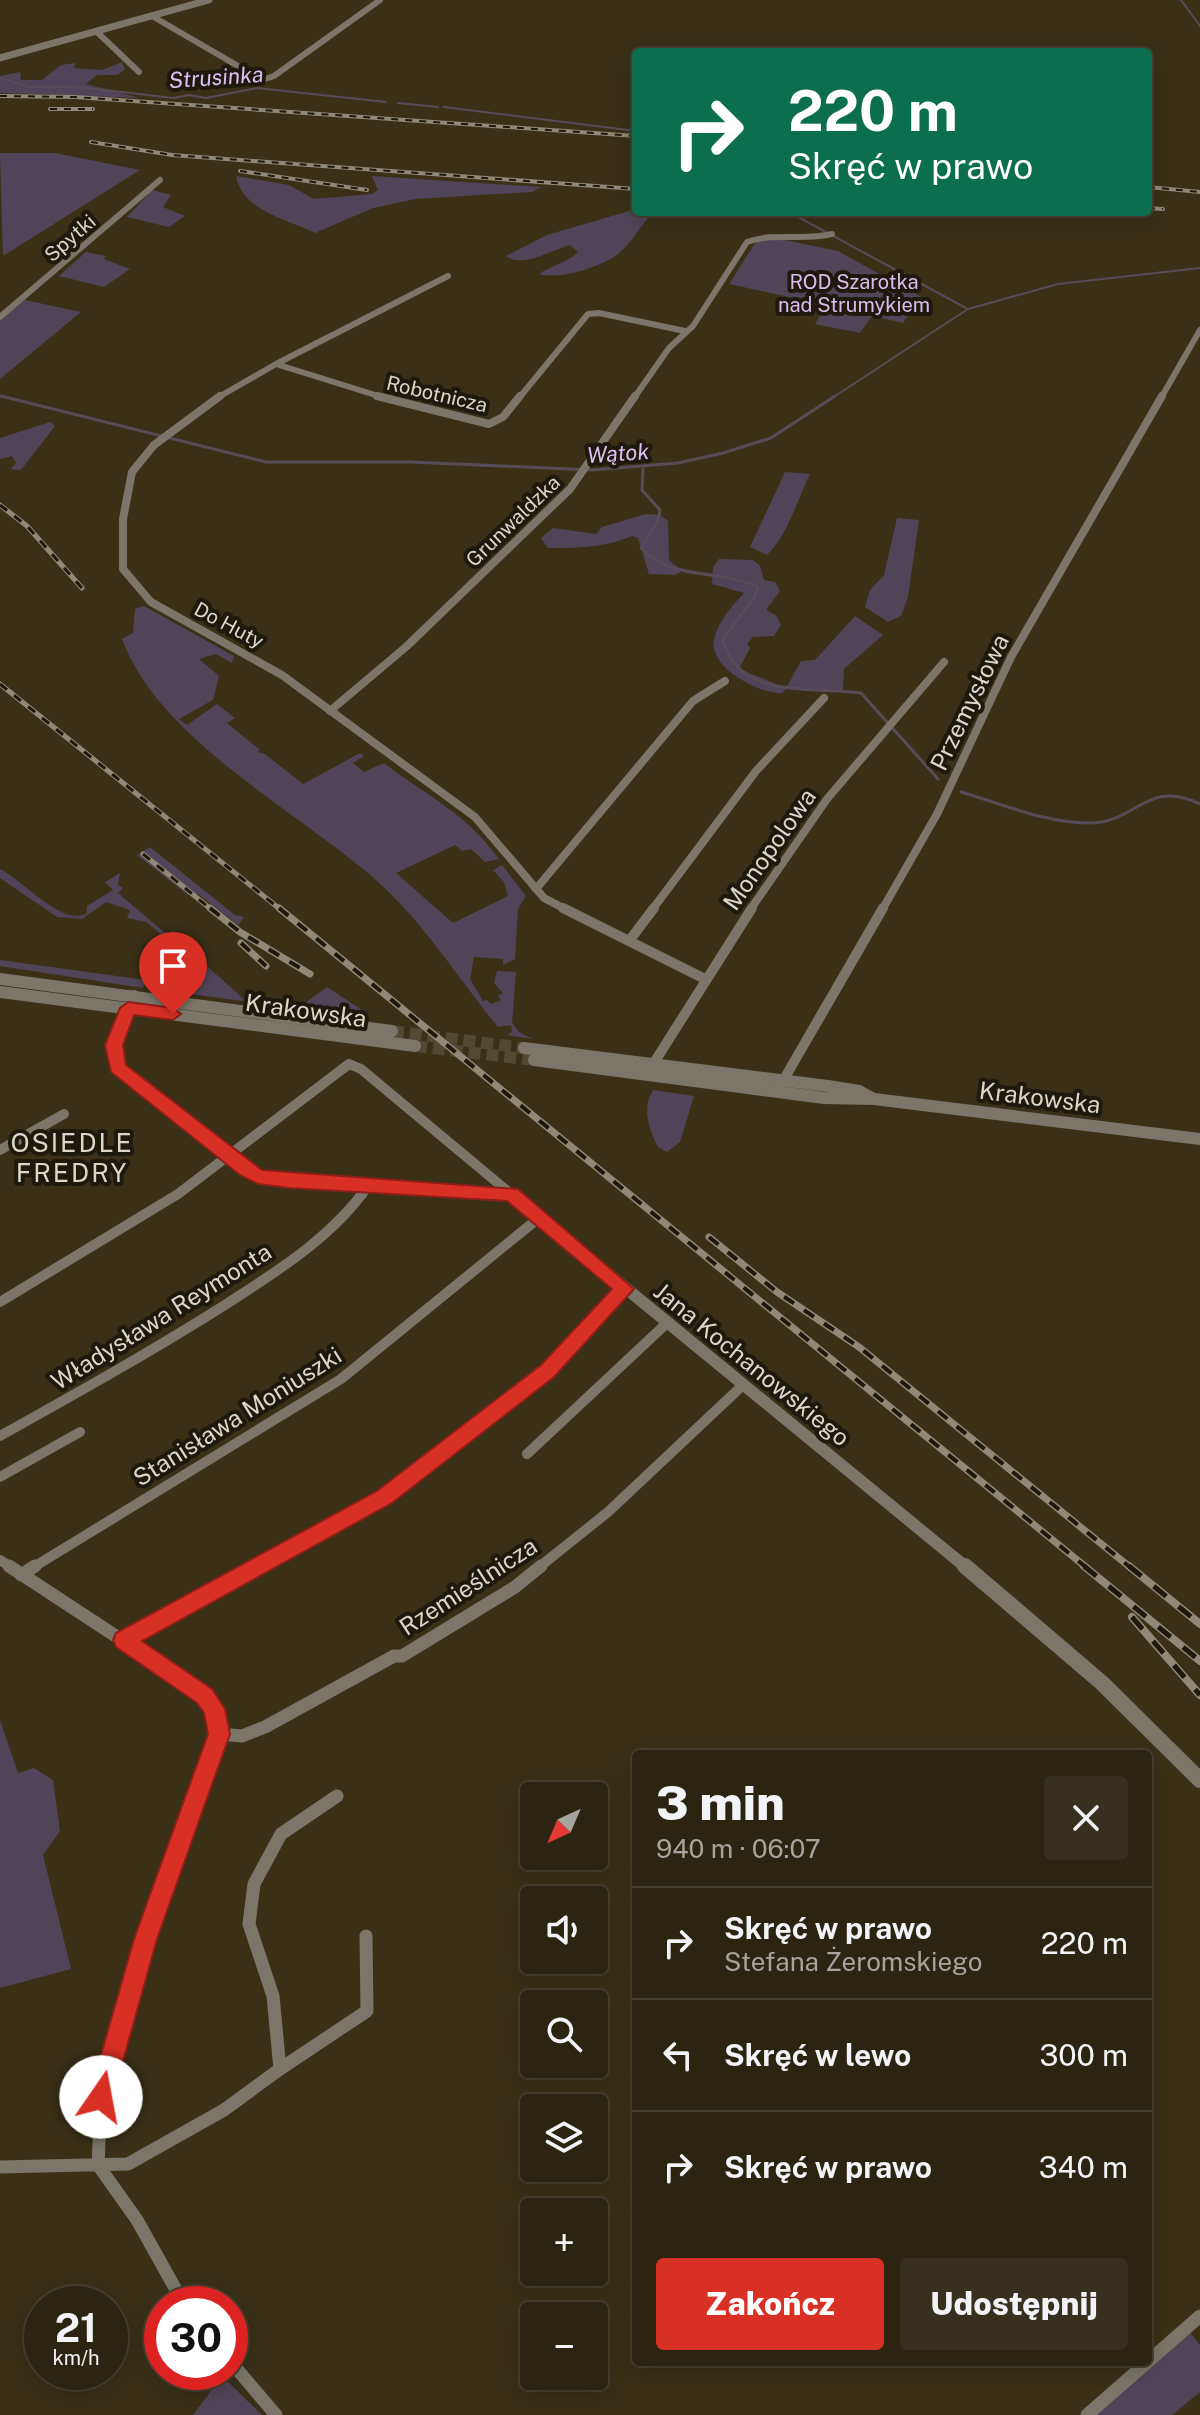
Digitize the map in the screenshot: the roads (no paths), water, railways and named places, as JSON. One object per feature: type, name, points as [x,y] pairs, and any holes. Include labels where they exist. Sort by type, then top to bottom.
[{"type":"street","points":[[0,58],[209,0]]},
{"type":"street","points":[[152,16],[262,80],[274,76],[380,0]]},
{"type":"street","points":[[96,31],[139,72]]},
{"type":"street","name":"Spytki","points":[[0,317],[160,180]]},
{"type":"street","name":"Grunwaldzka","points":[[330,711],[407,646],[554,507],[588,466],[685,331],[693,326],[747,242],[762,236],[801,241],[830,235]]},
{"type":"street","name":"Do Huty","points":[[448,276],[208,404],[169,432],[138,464],[127,484],[121,549],[123,569],[128,580],[151,602],[273,669],[475,817],[536,889],[559,907],[705,979]]},
{"type":"street","name":"Robotnicza","points":[[279,365],[407,405],[489,424],[503,417],[588,314],[599,313],[685,331]]},
{"type":"street","name":"Przemysłowa","points":[[779,1093],[781,1079],[937,814],[1013,654],[1200,330]]},
{"type":"street","name":"Monopolowa","points":[[650,1069],[705,979],[844,776],[944,662]]},
{"type":"street","points":[[536,889],[693,701],[725,681]]},
{"type":"street","points":[[629,941],[756,771],[824,698]]},
{"type":"street","name":"Krakowska","points":[[0,979],[415,1046]]},
{"type":"street","name":"Krakowska","points":[[0,992],[131,1002],[392,1031]]},
{"type":"street","points":[[131,1002],[114,1045],[117,1068],[258,1177],[511,1194]]},
{"type":"street","name":"Krakowska","points":[[524,1048],[779,1093],[863,1101],[874,1099],[1200,1139]]},
{"type":"street","name":"Krakowska","points":[[534,1060],[781,1079],[859,1091],[874,1099]]},
{"type":"street","points":[[0,1302],[178,1194],[346,1066],[352,1065],[511,1194]]},
{"type":"street","points":[[0,1150],[64,1114]]},
{"type":"street","name":"Władysława Reymonta","points":[[0,1436],[221,1308],[291,1260],[362,1202],[368,1186]]},
{"type":"street","name":"Jana Kochanowskiego","points":[[511,1194],[1093,1675],[1200,1780]]},
{"type":"street","name":"Stanisława Moniuszki","points":[[21,1575],[341,1379],[540,1217]]},
{"type":"street","points":[[123,1640],[384,1497],[548,1371],[625,1289]]},
{"type":"street","points":[[527,1454],[667,1323]]},
{"type":"street","name":"Rzemieślnicza","points":[[219,1734],[242,1736],[265,1727],[394,1656],[402,1656],[515,1587],[608,1512],[743,1385]]},
{"type":"street","points":[[0,1477],[80,1432]]},
{"type":"street","points":[[0,1560],[205,1696],[215,1709],[219,1734],[146,1939],[101,2097],[98,2165],[137,2220],[174,2286]]},
{"type":"street","points":[[280,2069],[273,1996],[249,1924],[254,1884],[281,1834],[337,1796]]},
{"type":"street","points":[[0,2167],[128,2164],[224,2110],[367,2011],[366,1936]]},
{"type":"street","points":[[1152,2358],[1200,2316]]},
{"type":"street","points":[[1087,2415],[1143,2366]]},
{"type":"street","points":[[248,2382],[276,2415]]},
{"type":"waterway","points":[[1181,0],[1200,26]]},
{"type":"waterway","name":"Strusinka","points":[[0,78],[29,87],[79,87],[173,98],[189,95],[206,98],[257,88],[386,102]]},
{"type":"waterway","name":"Strusinka","points":[[398,103],[438,107]]},
{"type":"waterway","name":"Strusinka","points":[[444,107],[632,130]]},
{"type":"waterway","name":"Strusinka","points":[[796,216],[966,308]]},
{"type":"waterway","name":"Wątok","points":[[832,398],[968,309],[1058,284],[1200,268]]},
{"type":"waterway","name":"Wątok","points":[[0,396],[9,398]]},
{"type":"waterway","name":"Wątok","points":[[1,396],[266,462],[411,462],[592,470],[678,463],[723,453],[771,438],[835,396]]},
{"type":"waterway","points":[[643,469],[642,490],[660,510],[658,521],[641,548],[668,566],[743,581],[758,587],[754,598],[723,639],[731,659],[743,672],[759,681],[778,686],[861,693],[938,779]]},
{"type":"waterway","points":[[961,792],[1040,816],[1089,823],[1105,821],[1167,796],[1182,797],[1200,804]]},
{"type":"tunnel","points":[[392,1031],[524,1048]]},
{"type":"tunnel","points":[[415,1046],[534,1060]]},
{"type":"railway","points":[[0,96],[75,97],[632,136]]},
{"type":"railway","points":[[50,109],[93,109]]},
{"type":"railway","points":[[91,142],[172,155],[632,189]]},
{"type":"railway","points":[[240,171],[367,190]]},
{"type":"railway","points":[[1152,187],[1200,192]]},
{"type":"railway","points":[[1152,208],[1163,209]]},
{"type":"railway","points":[[0,505],[27,526],[82,588]]},
{"type":"railway","points":[[0,684],[281,910]]},
{"type":"railway","points":[[143,854],[212,910]]},
{"type":"railway","points":[[210,908],[240,932],[310,974]]},
{"type":"railway","points":[[279,908],[1087,1568]]},
{"type":"railway","points":[[241,943],[266,966]]},
{"type":"railway","points":[[709,1237],[777,1292],[859,1347],[1131,1568]]},
{"type":"railway","points":[[1084,1566],[1200,1661]]},
{"type":"railway","points":[[1129,1566],[1200,1624]]},
{"type":"railway","points":[[1132,1617],[1200,1695]]},
{"type":"district","name":"OSIEDLE FREDRY","points":[[72,1157]]},
{"type":"park label","name":"ROD Szarotka nad Strumykiem","points":[[854,294]]}]
